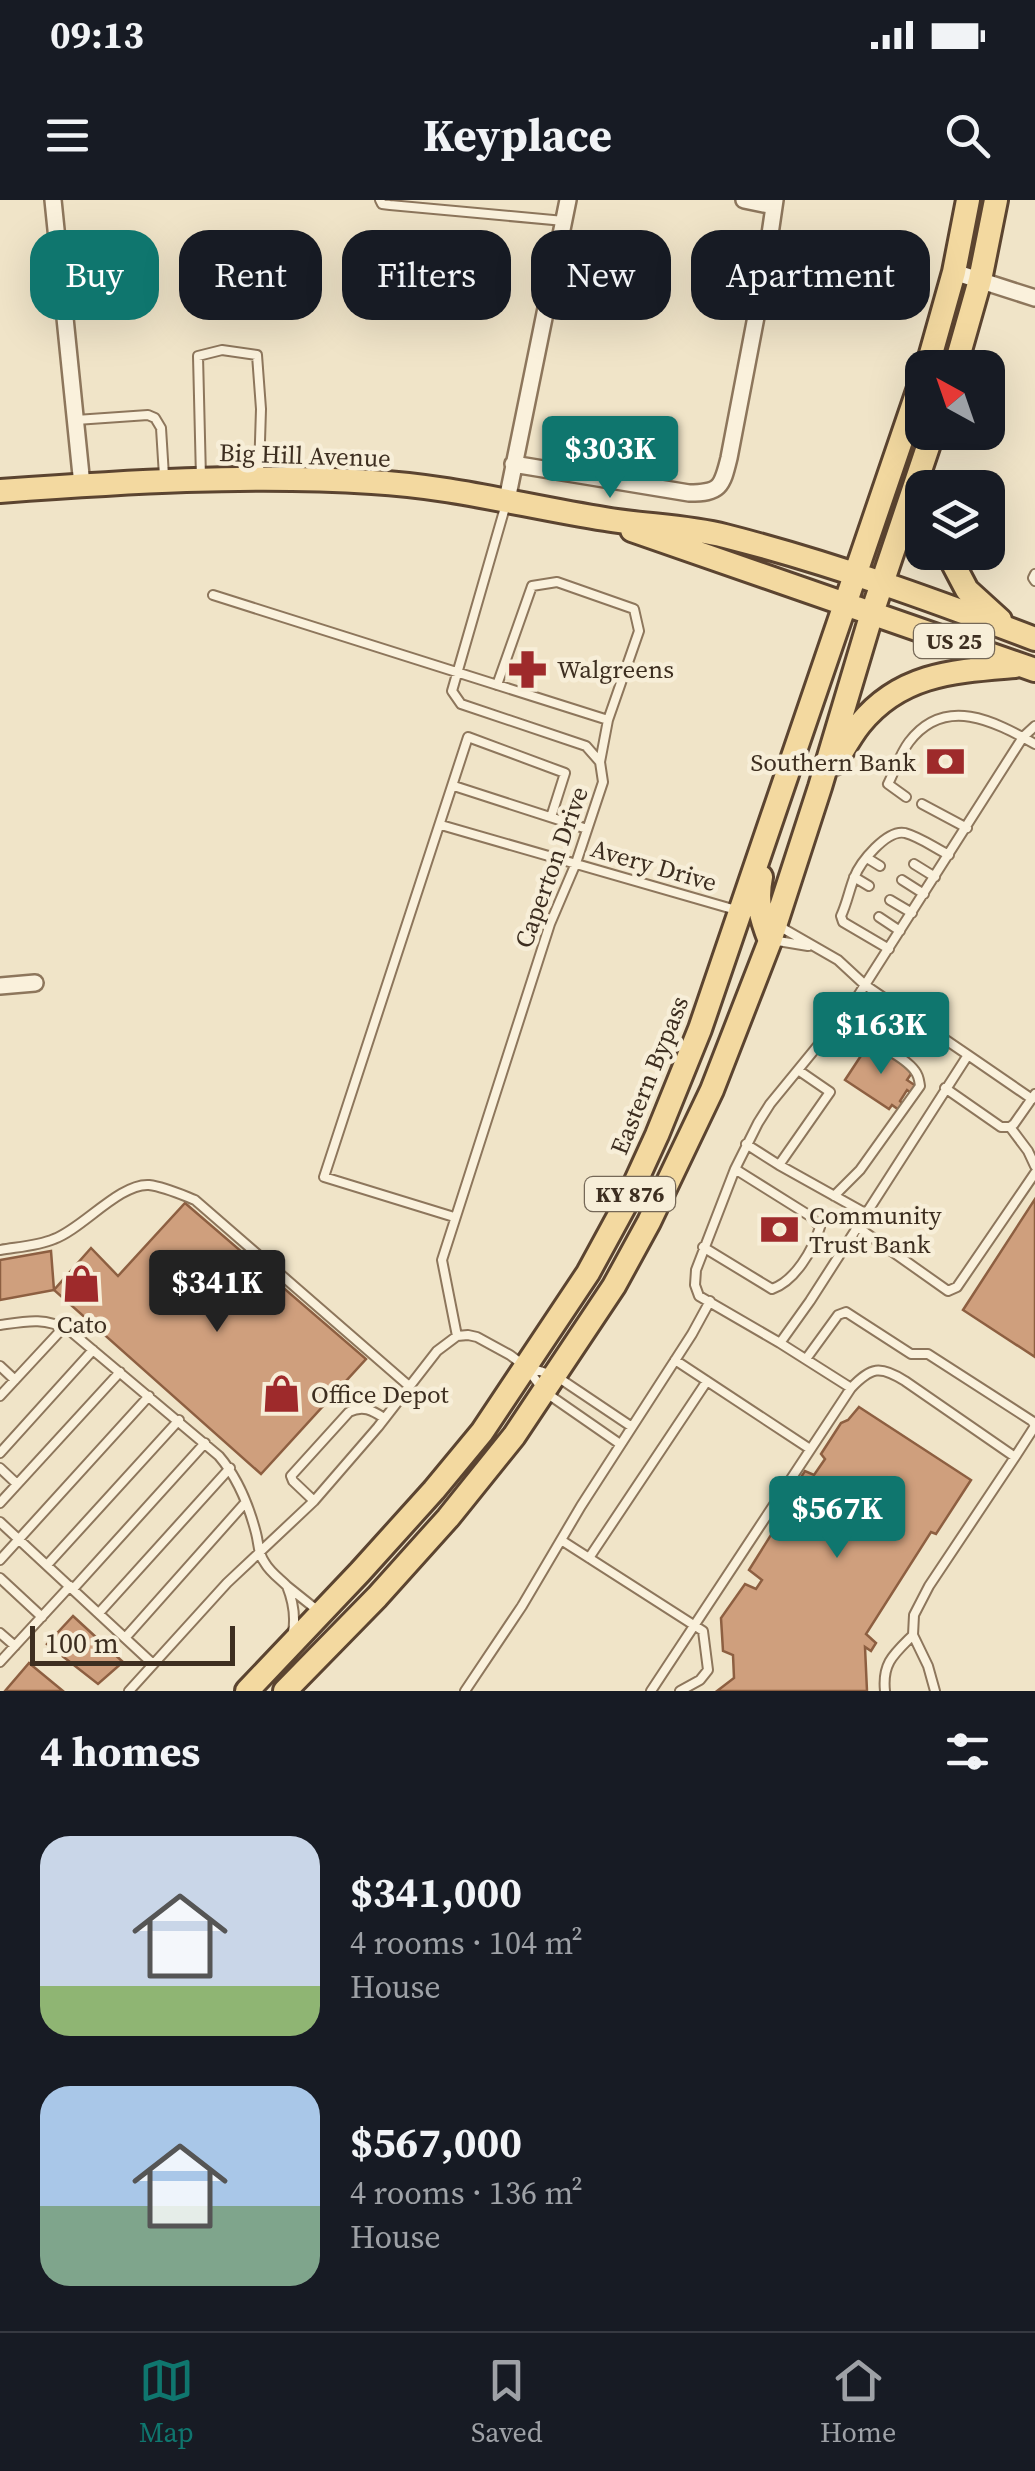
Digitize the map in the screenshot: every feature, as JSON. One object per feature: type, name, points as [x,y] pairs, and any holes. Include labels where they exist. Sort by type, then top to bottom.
[{"type":"main road","points":[[931,350],[954,272],[968,200]]},
{"type":"main road","points":[[960,350],[980,280],[996,200]]},
{"type":"main road","name":"Eastern Bypass","points":[[247,1691],[360,1572],[482,1432],[588,1273],[625,1204],[700,1028],[905,431]]},
{"type":"main road","name":"KY 876","points":[[285,1691],[448,1518],[514,1436],[614,1286],[648,1222],[712,1090],[774,930],[872,613],[929,450]]},
{"type":"main road","name":"Big Hill Avenue","points":[[0,492],[164,480],[376,482],[722,536],[857,574],[1010,630]]},
{"type":"main road","name":"Big Hill Avenue","points":[[605,520],[847,603]]},
{"type":"main road","points":[[956,570],[967,590],[1010,630]]},
{"type":"main road","name":"US 25","points":[[847,603],[1029,668]]},
{"type":"main road","name":"US 25","points":[[1010,630],[1035,639]]},
{"type":"main road","points":[[820,787],[860,724],[894,694],[948,672],[1029,668]]},
{"type":"main road","points":[[774,930],[760,916],[758,890],[777,805]]},
{"type":"main road","points":[[268,1691],[319,1638],[324,1623],[320,1613]]},
{"type":"street","points":[[53,200],[82,485]]},
{"type":"street","points":[[507,500],[568,200]]},
{"type":"street","points":[[514,464],[690,493],[716,489],[729,458],[775,203],[744,200]]},
{"type":"street","points":[[954,272],[1035,298]]},
{"type":"street","points":[[0,986],[35,984]]},
{"type":"lane","points":[[380,200],[390,206],[564,221]]},
{"type":"lane","points":[[202,479],[198,356],[222,350],[256,355],[261,408],[258,478]]},
{"type":"lane","points":[[76,420],[148,415],[159,422],[164,480]]},
{"type":"lane","points":[[457,672],[507,500]]},
{"type":"lane","points":[[497,685],[532,586],[556,582],[634,609],[639,630],[608,720],[600,762]]},
{"type":"lane","points":[[214,595],[608,720]]},
{"type":"lane","name":"Caperton Drive","points":[[457,672],[452,691],[461,704],[586,746],[600,762],[603,782],[576,863],[550,924],[442,1260],[457,1336]]},
{"type":"lane","points":[[906,796],[888,784],[909,742],[929,724],[951,715],[976,715],[1035,744]]},
{"type":"lane","points":[[851,1388],[700,1296],[695,1285],[696,1270],[746,1144],[770,1104],[836,1025],[889,949],[1023,737],[1035,726]]},
{"type":"lane","points":[[454,1217],[324,1177],[468,737],[564,773],[550,817]]},
{"type":"lane","points":[[454,786],[587,829]]},
{"type":"lane","points":[[922,804],[966,828]]},
{"type":"lane","name":"Avery Drive","points":[[441,825],[740,911]]},
{"type":"lane","points":[[889,949],[843,922],[841,916],[854,900],[854,877],[892,834],[903,832],[949,855]]},
{"type":"lane","points":[[881,843],[893,850]]},
{"type":"lane","points":[[867,858],[880,866]]},
{"type":"lane","points":[[914,864],[935,877]]},
{"type":"lane","points":[[854,877],[868,886]]},
{"type":"lane","points":[[902,880],[924,894]]},
{"type":"lane","points":[[890,900],[912,913]]},
{"type":"lane","points":[[879,917],[900,931]]},
{"type":"lane","points":[[774,930],[784,929],[812,947]]},
{"type":"lane","points":[[774,930],[838,960],[864,985],[1034,1096],[1010,1127]]},
{"type":"lane","points":[[834,1196],[860,1170],[920,1086],[916,1071],[869,1040],[836,1025]]},
{"type":"lane","points":[[780,1342],[968,1056]]},
{"type":"lane","points":[[779,1165],[830,1092],[798,1070]]},
{"type":"lane","points":[[946,1088],[992,1122],[1010,1127],[1035,1166]]},
{"type":"lane","points":[[746,1144],[864,1213]]},
{"type":"lane","points":[[704,1248],[772,1289],[796,1270],[815,1242],[820,1227],[810,1216],[736,1170]]},
{"type":"lane","points":[[856,1226],[948,1291],[957,1287],[1035,1173]]},
{"type":"lane","points":[[0,1250],[52,1241],[117,1197],[144,1184],[163,1188],[194,1200],[409,1386]]},
{"type":"lane","points":[[465,1691],[522,1606],[710,1300]]},
{"type":"lane","points":[[806,1359],[838,1315],[846,1312],[910,1354],[928,1354],[1035,1426],[919,1601],[913,1636],[935,1691]]},
{"type":"lane","points":[[0,1325],[44,1321],[64,1327],[205,1443],[230,1468],[265,1564],[320,1613]]},
{"type":"lane","points":[[0,1396],[64,1327]]},
{"type":"lane","points":[[129,1691],[205,1606],[314,1501],[437,1351],[457,1336],[485,1341],[526,1367],[620,1444]]},
{"type":"lane","points":[[0,1453],[93,1350]]},
{"type":"lane","points":[[675,1360],[810,1448]]},
{"type":"lane","points":[[0,1366],[16,1380]]},
{"type":"lane","points":[[526,1367],[632,1427]]},
{"type":"lane","points":[[0,1503],[120,1372]]},
{"type":"lane","points":[[668,1691],[654,1688],[810,1448],[866,1372],[895,1374],[1015,1456]]},
{"type":"lane","points":[[589,1558],[707,1381]]},
{"type":"lane","points":[[0,1560],[148,1396]]},
{"type":"lane","points":[[314,1501],[292,1476],[349,1412],[370,1409],[384,1418]]},
{"type":"lane","points":[[48,1566],[179,1420]]},
{"type":"lane","points":[[0,1662],[205,1443]]},
{"type":"lane","points":[[0,1468],[17,1484]]},
{"type":"lane","points":[[99,1613],[230,1468]]},
{"type":"lane","points":[[125,1638],[245,1503]]},
{"type":"lane","points":[[0,1522],[154,1664]]},
{"type":"lane","points":[[561,1540],[703,1632],[708,1670],[700,1680],[680,1691]]},
{"type":"lane","points":[[0,1578],[42,1616]]},
{"type":"lane","points":[[287,1586],[295,1622],[291,1644]]},
{"type":"lane","points":[[0,1633],[14,1646]]},
{"type":"lane","points":[[885,1691],[885,1671],[893,1654],[913,1636]]},
{"type":"building","points":[[870,1042],[913,1071],[907,1080],[916,1086],[911,1093],[907,1090],[899,1110],[892,1105],[889,1109],[845,1080]]},
{"type":"building","points":[[1035,1199],[1035,1357],[963,1310]]},
{"type":"building","points":[[185,1203],[366,1359],[261,1474],[54,1290],[91,1248],[118,1276]]},
{"type":"building","points":[[51,1251],[54,1290],[0,1300],[0,1260]]},
{"type":"building","points":[[859,1407],[971,1480],[936,1534],[931,1532],[866,1634],[876,1643],[871,1651],[865,1647],[867,1691],[717,1691],[734,1678],[733,1655],[723,1651],[721,1618],[745,1584],[756,1589],[762,1580],[749,1570],[786,1511],[780,1509],[805,1471],[814,1475],[825,1459],[821,1454],[841,1423]]},
{"type":"building","points":[[73,1616],[123,1662],[98,1684],[47,1644]]},
{"type":"building","points":[[29,1663],[63,1691],[5,1691]]},
{"type":"place","name":"Walgreens","points":[[527,669]]},
{"type":"place","name":"Southern Bank","points":[[946,762]]},
{"type":"place","name":"Community Trust Bank","points":[[779,1229]]},
{"type":"place","name":"Cato","points":[[82,1283]]},
{"type":"place","name":"Office Depot","points":[[281,1394]]}]
